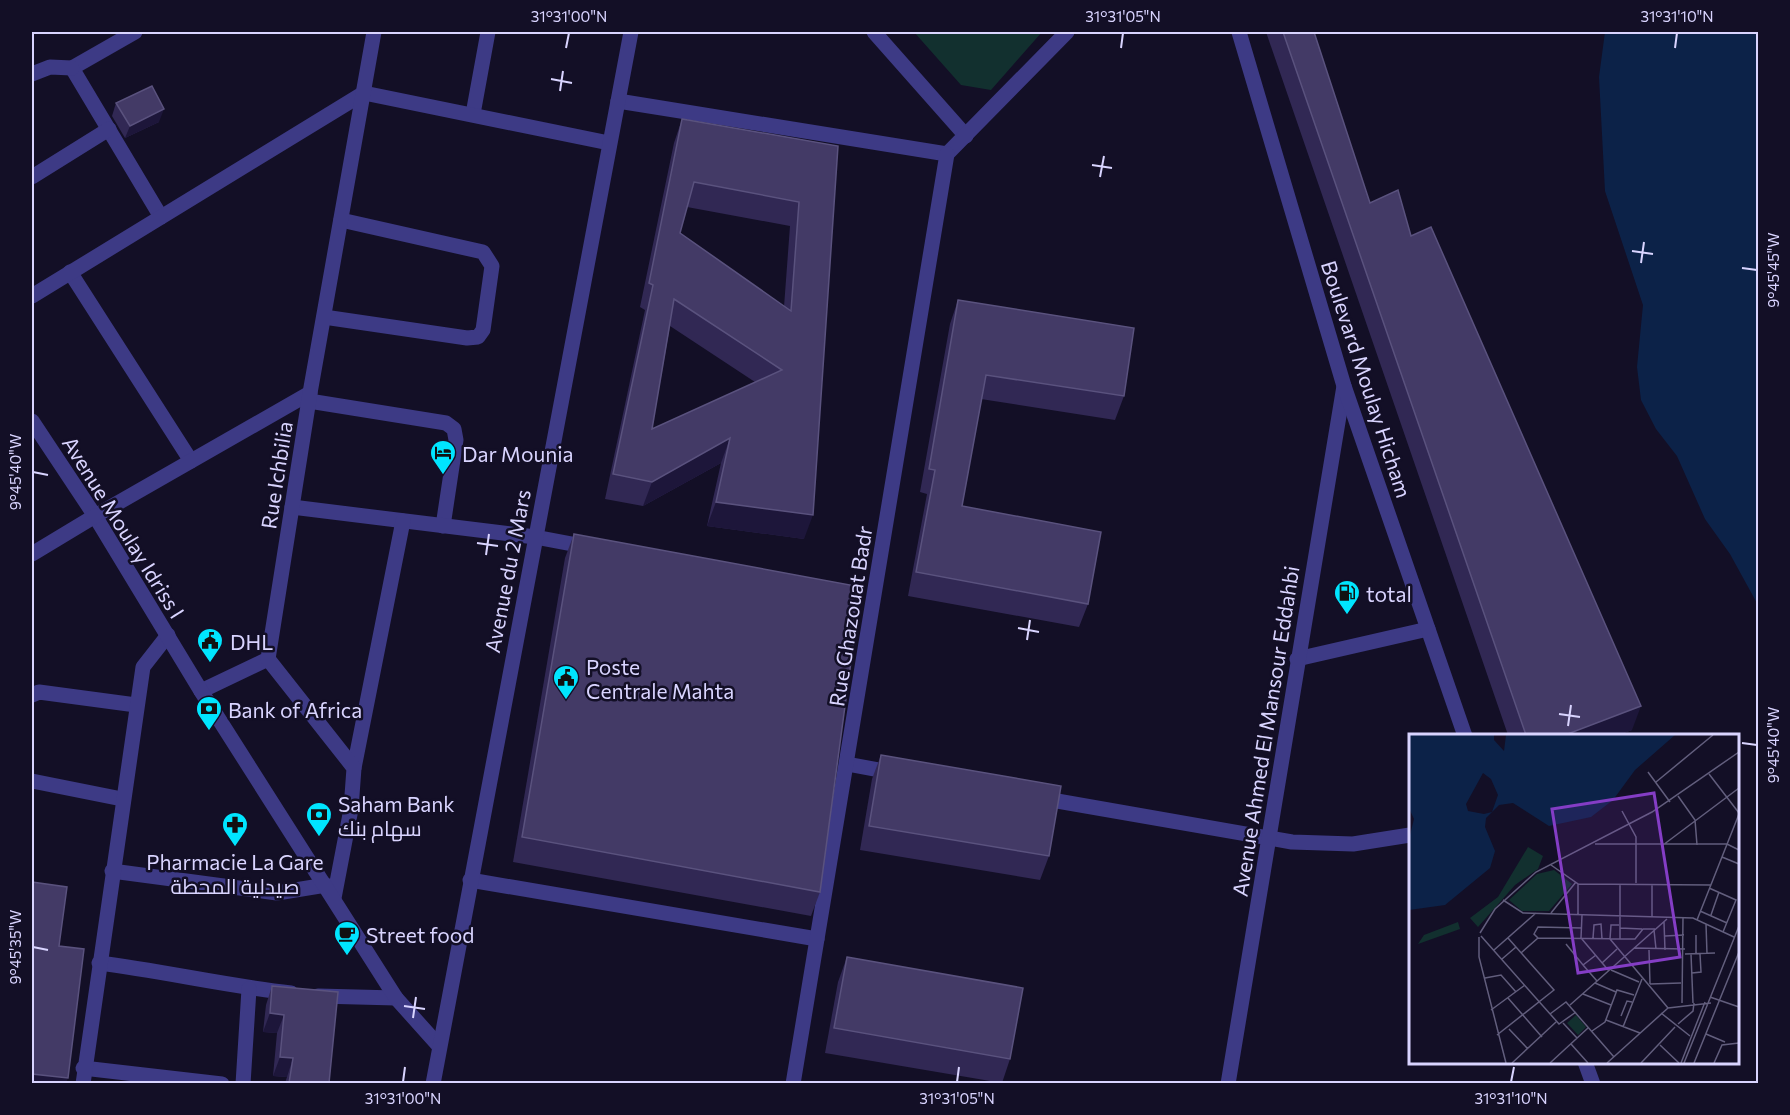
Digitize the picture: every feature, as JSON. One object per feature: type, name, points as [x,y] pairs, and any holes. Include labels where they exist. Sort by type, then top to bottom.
[{"type":"street","points":[[32,74],[50,67],[72,68],[135,32]]},
{"type":"street","name":"Rue Ichbilia","points":[[268,659],[309,397],[374,32]]},
{"type":"street","points":[[473,114],[488,32]]},
{"type":"street","name":"Avenue du 2 Mars","points":[[433,1083],[631,32]]},
{"type":"street","points":[[874,32],[966,136]]},
{"type":"street","points":[[618,101],[947,154],[1067,32]]},
{"type":"street","name":"Boulevard Moulay Hicham","points":[[1239,32],[1344,386],[1465,734]]},
{"type":"street","points":[[72,68],[161,217]]},
{"type":"street","points":[[32,296],[364,93],[609,143]]},
{"type":"street","points":[[32,177],[109,129]]},
{"type":"street","name":"Rue Ghazouat Badr","points":[[793,1083],[847,764],[868,598],[947,154]]},
{"type":"street","points":[[324,317],[468,338],[478,337],[483,330],[492,266],[483,252],[341,220]]},
{"type":"street","points":[[70,272],[190,461]]},
{"type":"street","name":"Avenue Ahmed El Mansour Eddahbi","points":[[1228,1083],[1344,386]]},
{"type":"street","points":[[32,554],[190,461],[309,397],[446,423],[454,429],[456,441],[443,526]]},
{"type":"street","name":"Avenue Moulay Idriss I","points":[[32,422],[95,516],[201,692],[330,891],[396,998],[439,1046]]},
{"type":"street","points":[[292,507],[535,537],[605,550]]},
{"type":"street","points":[[112,871],[277,893],[330,891],[351,808],[354,768],[403,521]]},
{"type":"street","points":[[1297,659],[1428,629]]},
{"type":"street","points":[[168,635],[143,667],[83,1076],[222,1083]]},
{"type":"street","points":[[201,692],[268,659],[354,768]]},
{"type":"street","points":[[32,695],[39,692],[136,705]]},
{"type":"street","points":[[847,764],[905,774]]},
{"type":"street","points":[[32,781],[122,799]]},
{"type":"street","points":[[1022,795],[1292,842],[1353,844],[1409,835]]},
{"type":"street","points":[[470,880],[817,939]]},
{"type":"street","points":[[99,963],[165,972],[249,989],[323,997],[396,998]]},
{"type":"street","points":[[243,1083],[249,989]]},
{"type":"street","points":[[1586,1064],[1593,1083]]},
{"type":"green space","points":[[914,32],[1042,32],[991,90],[961,85]]},
{"type":"water","points":[[1605,32],[1758,32],[1758,605],[1730,554],[1705,519],[1677,456],[1656,429],[1641,400],[1637,367],[1643,305],[1605,191],[1599,77]]},
{"type":"building","points":[[1283,32],[1314,32],[1370,203],[1398,190],[1411,236],[1431,227],[1641,706],[1568,734],[1526,734]]},
{"type":"building","points":[[152,86],[164,109],[130,126],[116,103]]},
{"type":"building","points":[[682,119],[838,146],[813,515],[716,502],[730,438],[652,482],[613,474],[653,285],[649,283]],"holes":[[[694,182],[799,202],[791,311],[680,233]],[[674,299],[782,370],[652,429]]]},
{"type":"building","points":[[958,300],[1134,328],[1124,396],[986,375],[962,506],[1101,532],[1088,604],[916,572],[935,470],[929,469]]},
{"type":"building","points":[[574,534],[861,587],[820,892],[522,837]]},
{"type":"building","points":[[881,755],[1061,786],[1049,856],[869,826]]},
{"type":"building","points":[[32,882],[67,887],[59,946],[84,949],[68,1078],[32,1074]]},
{"type":"building","points":[[847,957],[1023,988],[1010,1059],[834,1028]]},
{"type":"building","points":[[272,986],[338,992],[329,1083],[289,1083],[293,1058],[280,1057],[284,1015],[270,1013]]},
{"type":"place","name":"Dar Mounia","points":[[443,476]]},
{"type":"place","name":"total","points":[[1347,616]]},
{"type":"place","name":"DHL","points":[[210,664]]},
{"type":"place","name":"Poste Centrale Mahta","points":[[566,701]]},
{"type":"place","name":"Bank of Africa","points":[[209,732]]},
{"type":"place","name":"Saham Bank سهام بنك","points":[[319,838]]},
{"type":"place","name":"Pharmacie La Gare صيدلية المحطة","points":[[235,848]]},
{"type":"place","name":"Street food","points":[[347,957]]}]
